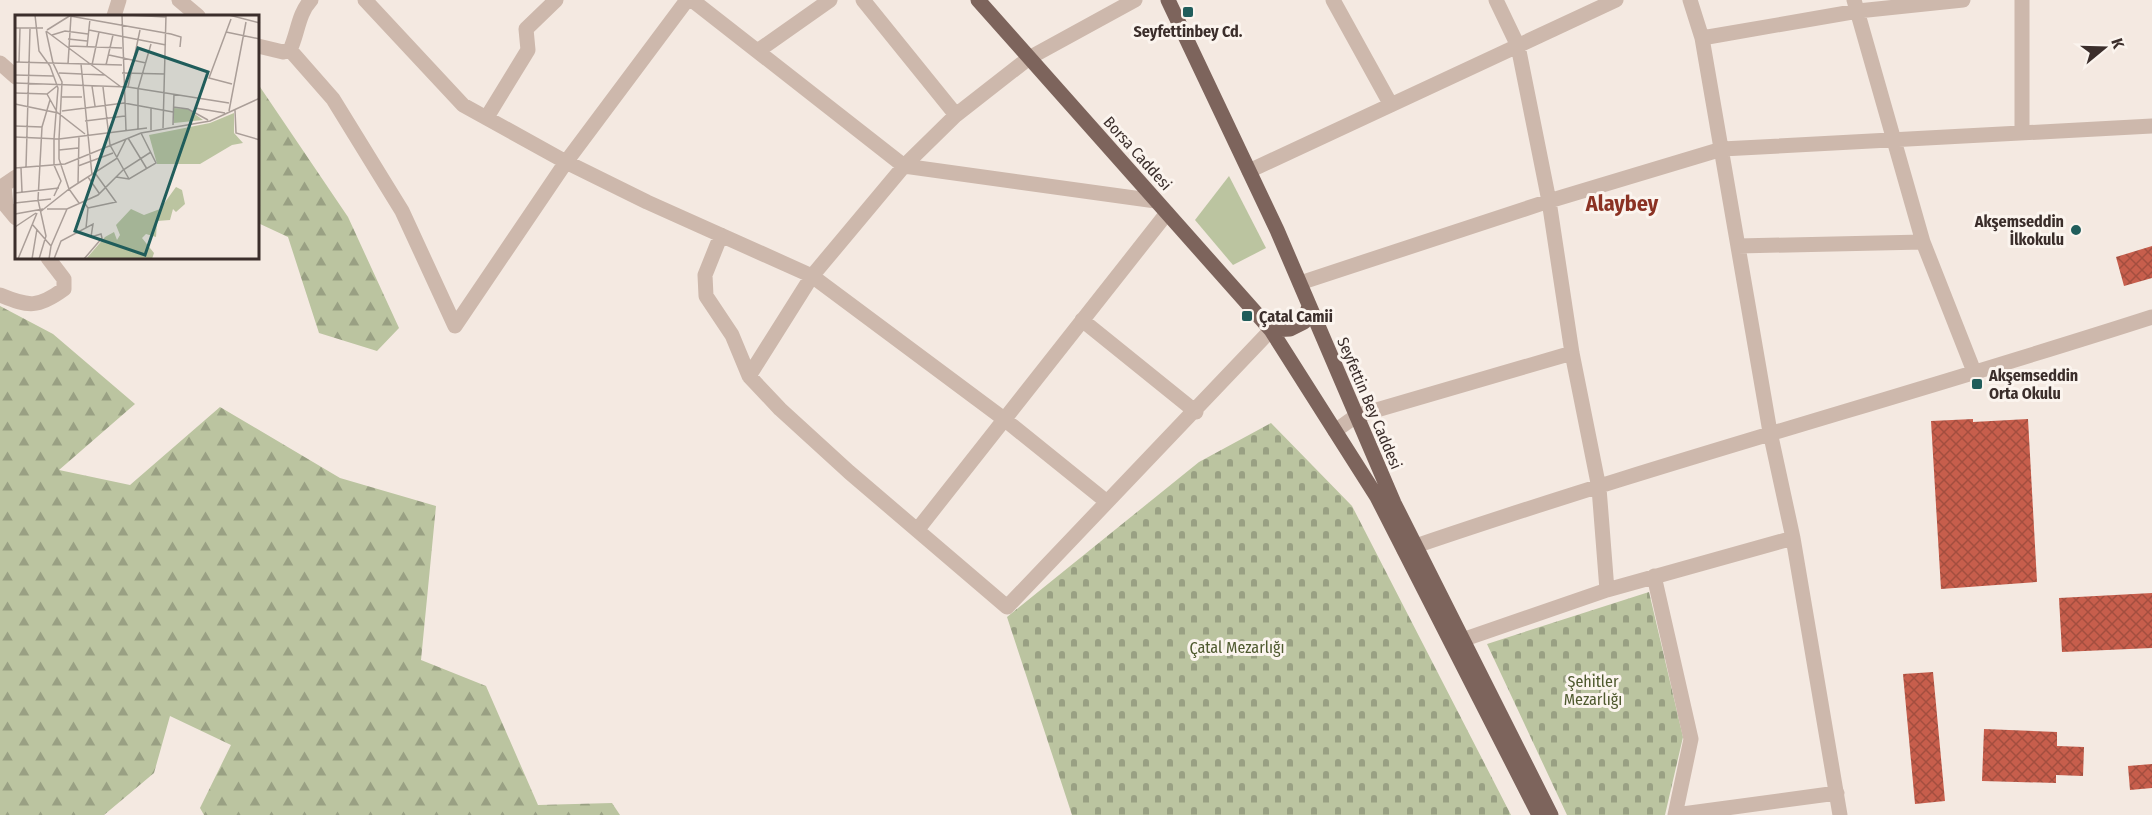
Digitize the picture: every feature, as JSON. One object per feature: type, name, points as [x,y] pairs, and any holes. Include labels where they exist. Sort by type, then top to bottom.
[{"type":"main road","name":"Borsa Caddesi","points":[[978,0],[1271,330]]},
{"type":"main road","name":"Seyfettin Bey Caddesi","points":[[1168,0],[1300,284],[1409,548]]},
{"type":"main road","points":[[1271,330],[1290,329],[1304,321],[1309,306]]},
{"type":"main road","name":"Seyfettin Bey Caddesi","points":[[1271,330],[1409,548],[1551,815]]},
{"type":"main road","name":"Seyfettin Bey Caddesi","points":[[1457,642],[1539,815]]},
{"type":"street","points":[[114,15],[119,0]]},
{"type":"street","points":[[178,0],[197,15]]},
{"type":"street","points":[[260,46],[284,52],[290,50],[297,36],[301,11],[311,0]]},
{"type":"street","points":[[365,0],[463,105],[566,162],[721,236],[812,276],[1004,419],[1107,502]]},
{"type":"street","points":[[488,117],[528,50],[526,29],[556,0]]},
{"type":"street","points":[[290,50],[333,99],[402,211],[455,327],[566,162],[687,0]]},
{"type":"street","points":[[693,0],[904,166],[1156,201]]},
{"type":"street","points":[[759,50],[830,0]]},
{"type":"street","points":[[863,0],[956,115]]},
{"type":"street","points":[[748,376],[812,276],[904,166],[956,115],[1029,58],[1135,0]]},
{"type":"street","points":[[1333,0],[1391,105]]},
{"type":"street","points":[[1496,0],[1518,46],[1549,201],[1572,353],[1599,488],[1606,590]]},
{"type":"street","points":[[1249,171],[1616,0]]},
{"type":"street","points":[[1690,0],[1702,38],[1770,432],[1792,537],[1840,815]]},
{"type":"street","points":[[1702,38],[1856,5],[1963,0]]},
{"type":"street","points":[[2022,0],[2022,133]]},
{"type":"street","points":[[1856,5],[1923,242],[1975,374]]},
{"type":"street","points":[[0,63],[15,76]]},
{"type":"street","points":[[1300,284],[1549,201],[1722,149],[1893,138],[2152,126]]},
{"type":"street","points":[[15,178],[4,185],[3,199],[15,217]]},
{"type":"street","points":[[918,529],[1167,213]]},
{"type":"street","points":[[721,236],[705,275],[706,296],[732,335],[748,376],[780,409],[849,472],[1007,607],[1271,330]]},
{"type":"street","points":[[1738,246],[1923,242]]},
{"type":"street","points":[[0,295],[23,304],[45,303],[64,289],[64,279],[50,260]]},
{"type":"street","points":[[1409,548],[1770,432],[1975,374],[2152,317]]},
{"type":"street","points":[[1082,320],[1196,411]]},
{"type":"street","points":[[1335,431],[1356,416],[1572,353]]},
{"type":"street","points":[[1457,642],[1606,590],[1792,537]]},
{"type":"street","points":[[1654,576],[1691,740],[1675,815],[1725,812],[1837,793]]},
{"type":"green space","points":[[260,87],[348,217],[399,328],[377,351],[319,333],[288,237],[260,224]]},
{"type":"green space","points":[[1229,176],[1266,248],[1233,265],[1195,220]]},
{"type":"green space","points":[[0,306],[53,334],[135,404],[59,470],[130,485],[220,407],[340,478],[436,506],[421,660],[486,686],[538,805],[612,803],[620,815],[204,815],[200,808],[231,745],[170,716],[154,773],[104,815],[0,815]]},
{"type":"green space","name":"Çatal Mezarlığı","points":[[1271,423],[1352,506],[1511,815],[1072,815],[1007,617],[1199,462]]},
{"type":"green space","name":"Şehitler Mezarlığı","points":[[1649,592],[1683,737],[1665,815],[1567,815],[1487,644]]},
{"type":"building","points":[[2152,246],[2152,278],[2124,286],[2116,257]]},
{"type":"building","points":[[1973,419],[1973,422],[2028,419],[2037,582],[1941,589],[1931,421]]},
{"type":"building","points":[[2152,593],[2152,648],[2062,652],[2059,598]]},
{"type":"building","points":[[1933,672],[1945,801],[1915,804],[1903,674]]},
{"type":"building","points":[[1984,729],[2057,732],[2057,746],[2084,747],[2083,776],[2056,775],[2056,783],[1982,781]]},
{"type":"building","points":[[2152,764],[2152,788],[2130,790],[2128,766]]},
{"type":"place","name":"Seyfettinbey Cd.","points":[[1188,12]]},
{"type":"place","name":"Akşemseddin İlkokulu","points":[[2076,230]]},
{"type":"place","name":"Çatal Camii","points":[[1247,316]]},
{"type":"place","name":"Akşemseddin Orta Okulu","points":[[1977,384]]},
{"type":"district","name":"Alaybey","points":[[1622,203]]}]
